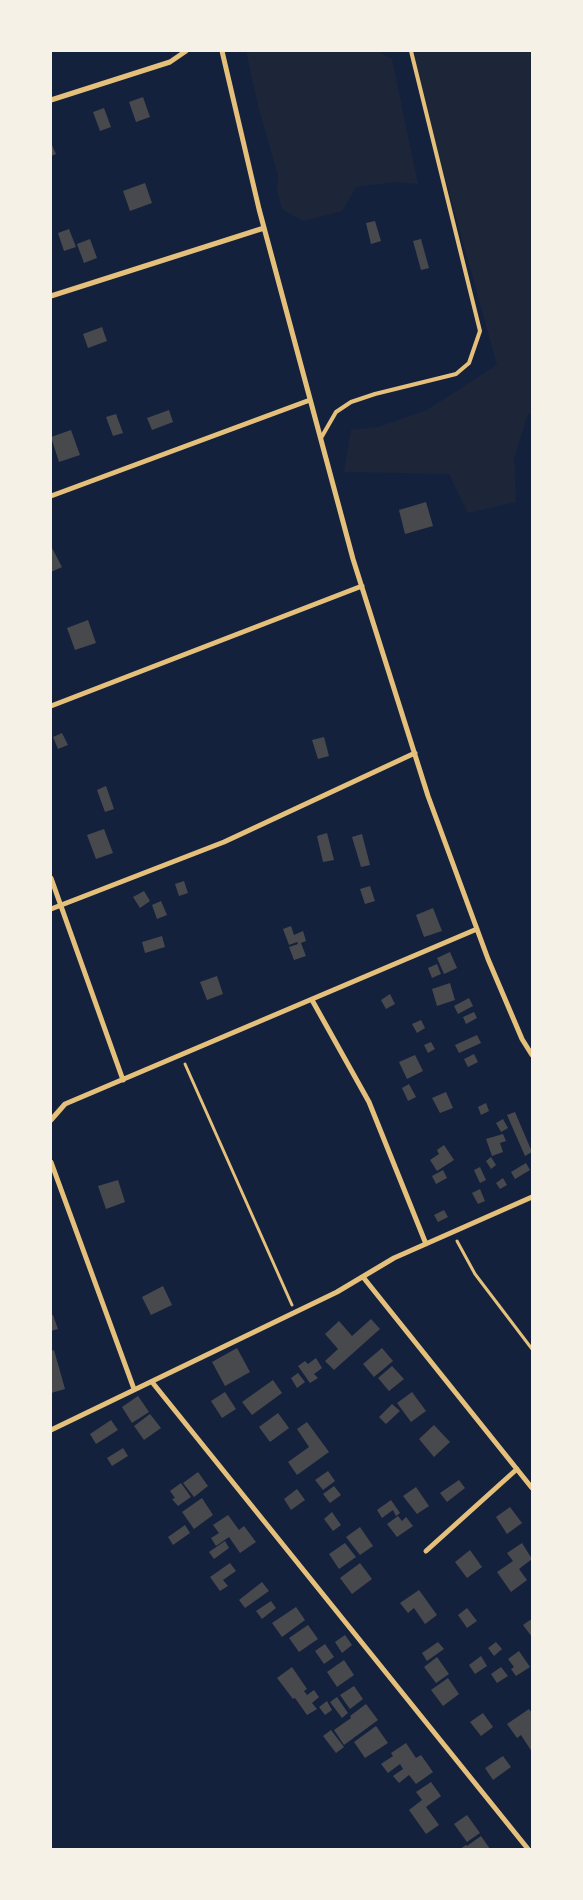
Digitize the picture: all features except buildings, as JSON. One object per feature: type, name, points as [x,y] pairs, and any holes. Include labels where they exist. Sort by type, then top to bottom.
[{"type":"street","points":[[51,100],[170,62],[186,51]]},
{"type":"street","points":[[222,51],[264,228],[362,586],[428,796],[477,929],[522,1039],[532,1055]]},
{"type":"street","points":[[51,296],[264,228]]},
{"type":"street","points":[[51,496],[310,400]]},
{"type":"street","points":[[51,706],[362,586]]},
{"type":"street","points":[[51,909],[224,842],[415,753]]},
{"type":"street","points":[[51,878],[123,1080]]},
{"type":"street","points":[[51,1120],[65,1104],[477,929]]},
{"type":"street","points":[[312,1000],[369,1102],[426,1244]]},
{"type":"street","points":[[51,1162],[134,1389]]},
{"type":"street","points":[[51,1430],[337,1292],[394,1258],[532,1197]]},
{"type":"street","points":[[363,1277],[532,1488]]},
{"type":"street","points":[[152,1382],[528,1849]]},
{"type":"street","points":[[426,1551],[517,1469]]},
{"type":"lane","points":[[321,438],[336,412],[351,402],[456,374],[469,362],[480,332],[411,51]]},
{"type":"path","points":[[181,1055],[296,1312]]},
{"type":"path","points":[[452,1232],[475,1274],[532,1349]]},
{"type":"shaded area","points":[[246,51],[378,51],[392,59],[418,184],[395,182],[356,187],[342,211],[303,221],[282,209],[277,189],[278,175],[259,110]]},
{"type":"shaded area","points":[[410,51],[532,51],[532,413],[528,414],[514,458],[516,502],[468,513],[449,474],[344,472],[351,430],[378,427],[427,410],[497,365]]}]
